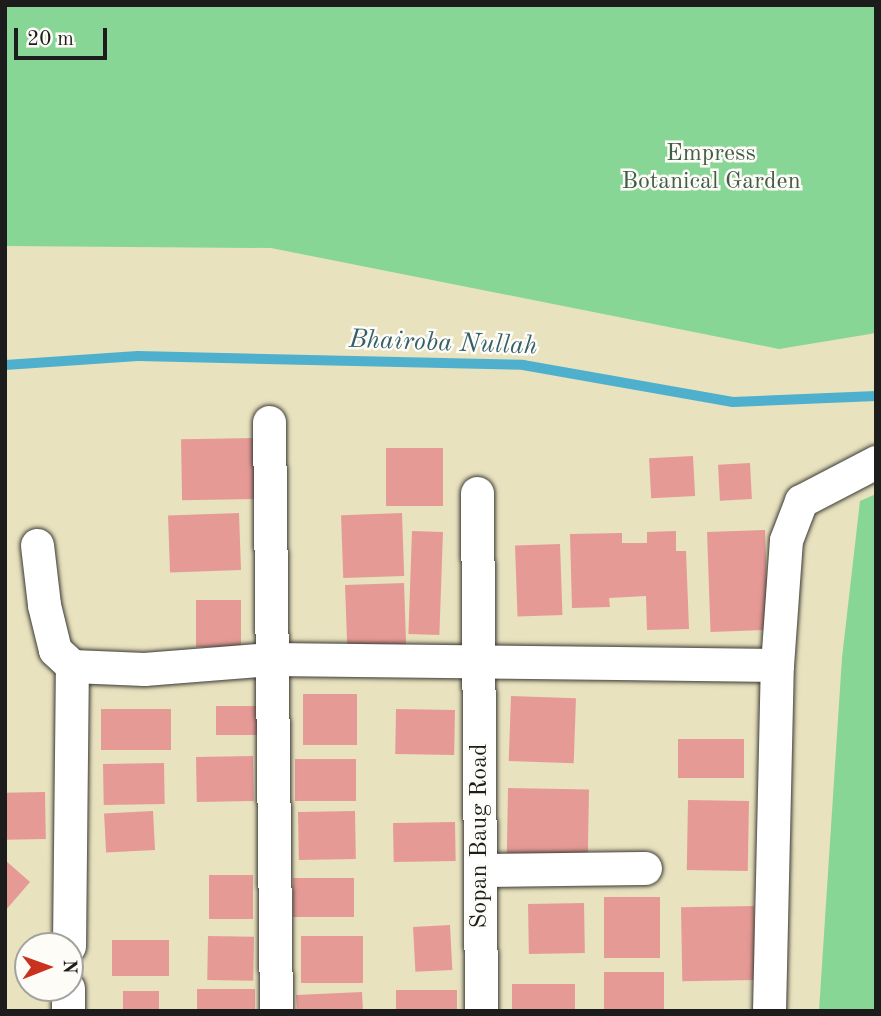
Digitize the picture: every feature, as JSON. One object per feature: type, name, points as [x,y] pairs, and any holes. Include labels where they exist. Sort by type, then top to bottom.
[{"type":"street","points":[[268,422],[276,1011]]},
{"type":"street","points":[[769,1011],[777,665],[786,540],[801,501],[876,462]]},
{"type":"street","name":"Sopan Baug Road","points":[[477,494],[481,1011]]},
{"type":"street","points":[[37,545],[44,605],[55,650],[72,666],[144,669],[271,659],[777,665]]},
{"type":"street","points":[[69,932],[72,666]]},
{"type":"street","points":[[481,870],[645,869]]},
{"type":"green space","name":"Empress Botanical Garden","points":[[5,5],[876,5],[876,333],[779,349],[271,248],[5,246]]},
{"type":"green space","points":[[876,494],[876,1011],[819,1011],[842,658],[860,501]]},
{"type":"building","points":[[255,438],[256,499],[182,500],[181,439]]},
{"type":"building","points":[[386,448],[443,448],[443,506],[386,506]]},
{"type":"building","points":[[693,456],[695,496],[651,498],[649,458]]},
{"type":"building","points":[[750,463],[752,499],[720,501],[718,465]]},
{"type":"building","points":[[239,513],[241,570],[170,572],[168,515]]},
{"type":"building","points":[[402,513],[404,576],[343,578],[341,515]]},
{"type":"building","points":[[765,530],[768,630],[711,632],[707,532]]},
{"type":"building","points":[[412,531],[443,532],[439,635],[408,634]]},
{"type":"building","points":[[676,531],[676,551],[686,551],[689,629],[647,630],[646,596],[609,598],[610,607],[572,608],[570,534],[622,533],[622,543],[647,543],[647,532]]},
{"type":"building","points":[[560,544],[562,615],[518,617],[515,546]]},
{"type":"building","points":[[404,583],[406,651],[347,653],[345,585]]},
{"type":"building","points":[[196,600],[241,600],[241,647],[196,647]]},
{"type":"building","points":[[303,694],[357,694],[357,745],[303,745]]},
{"type":"building","points":[[511,696],[576,698],[574,763],[509,761]]},
{"type":"building","points":[[216,706],[260,706],[260,735],[216,735]]},
{"type":"building","points":[[101,709],[171,709],[171,750],[101,750]]},
{"type":"building","points":[[396,709],[455,710],[454,755],[395,754]]},
{"type":"building","points":[[678,739],[744,739],[744,778],[678,778]]},
{"type":"building","points":[[253,756],[254,801],[197,802],[196,757]]},
{"type":"building","points":[[295,759],[356,759],[356,801],[295,801]]},
{"type":"building","points":[[164,763],[165,804],[104,805],[103,764]]},
{"type":"building","points":[[508,788],[589,789],[588,854],[507,853]]},
{"type":"building","points":[[45,792],[46,839],[6,840],[5,793]]},
{"type":"building","points":[[688,800],[749,801],[748,871],[687,870]]},
{"type":"building","points":[[153,811],[155,850],[106,853],[104,814]]},
{"type":"building","points":[[355,811],[356,859],[299,860],[298,812]]},
{"type":"building","points":[[455,822],[456,861],[394,862],[393,823]]},
{"type":"building","points":[[5,860],[30,882],[5,911]]},
{"type":"building","points":[[209,875],[253,875],[253,919],[209,919]]},
{"type":"building","points":[[293,878],[354,878],[354,917],[293,917]]},
{"type":"building","points":[[604,897],[660,897],[660,958],[604,958]]},
{"type":"building","points":[[584,903],[585,953],[529,954],[528,904]]},
{"type":"building","points":[[754,906],[755,980],[682,981],[681,907]]},
{"type":"building","points":[[450,925],[452,970],[415,972],[413,927]]},
{"type":"building","points":[[208,936],[254,937],[253,981],[207,980]]},
{"type":"building","points":[[301,936],[363,936],[363,983],[301,983]]},
{"type":"building","points":[[112,940],[169,940],[169,976],[112,976]]},
{"type":"building","points":[[604,972],[664,972],[664,1011],[604,1011]]},
{"type":"building","points":[[512,984],[575,984],[575,1011],[512,1011]]},
{"type":"building","points":[[197,989],[255,989],[255,1011],[197,1011]]},
{"type":"building","points":[[396,990],[457,990],[457,1011],[396,1011]]},
{"type":"building","points":[[123,991],[159,991],[159,1011],[123,1011]]},
{"type":"building","points":[[362,992],[363,1011],[297,1011],[296,995]]},
{"type":"waterway","name":"Bhairoba Nullah","points":[[5,365],[138,356],[523,365],[733,402],[876,396]]}]
